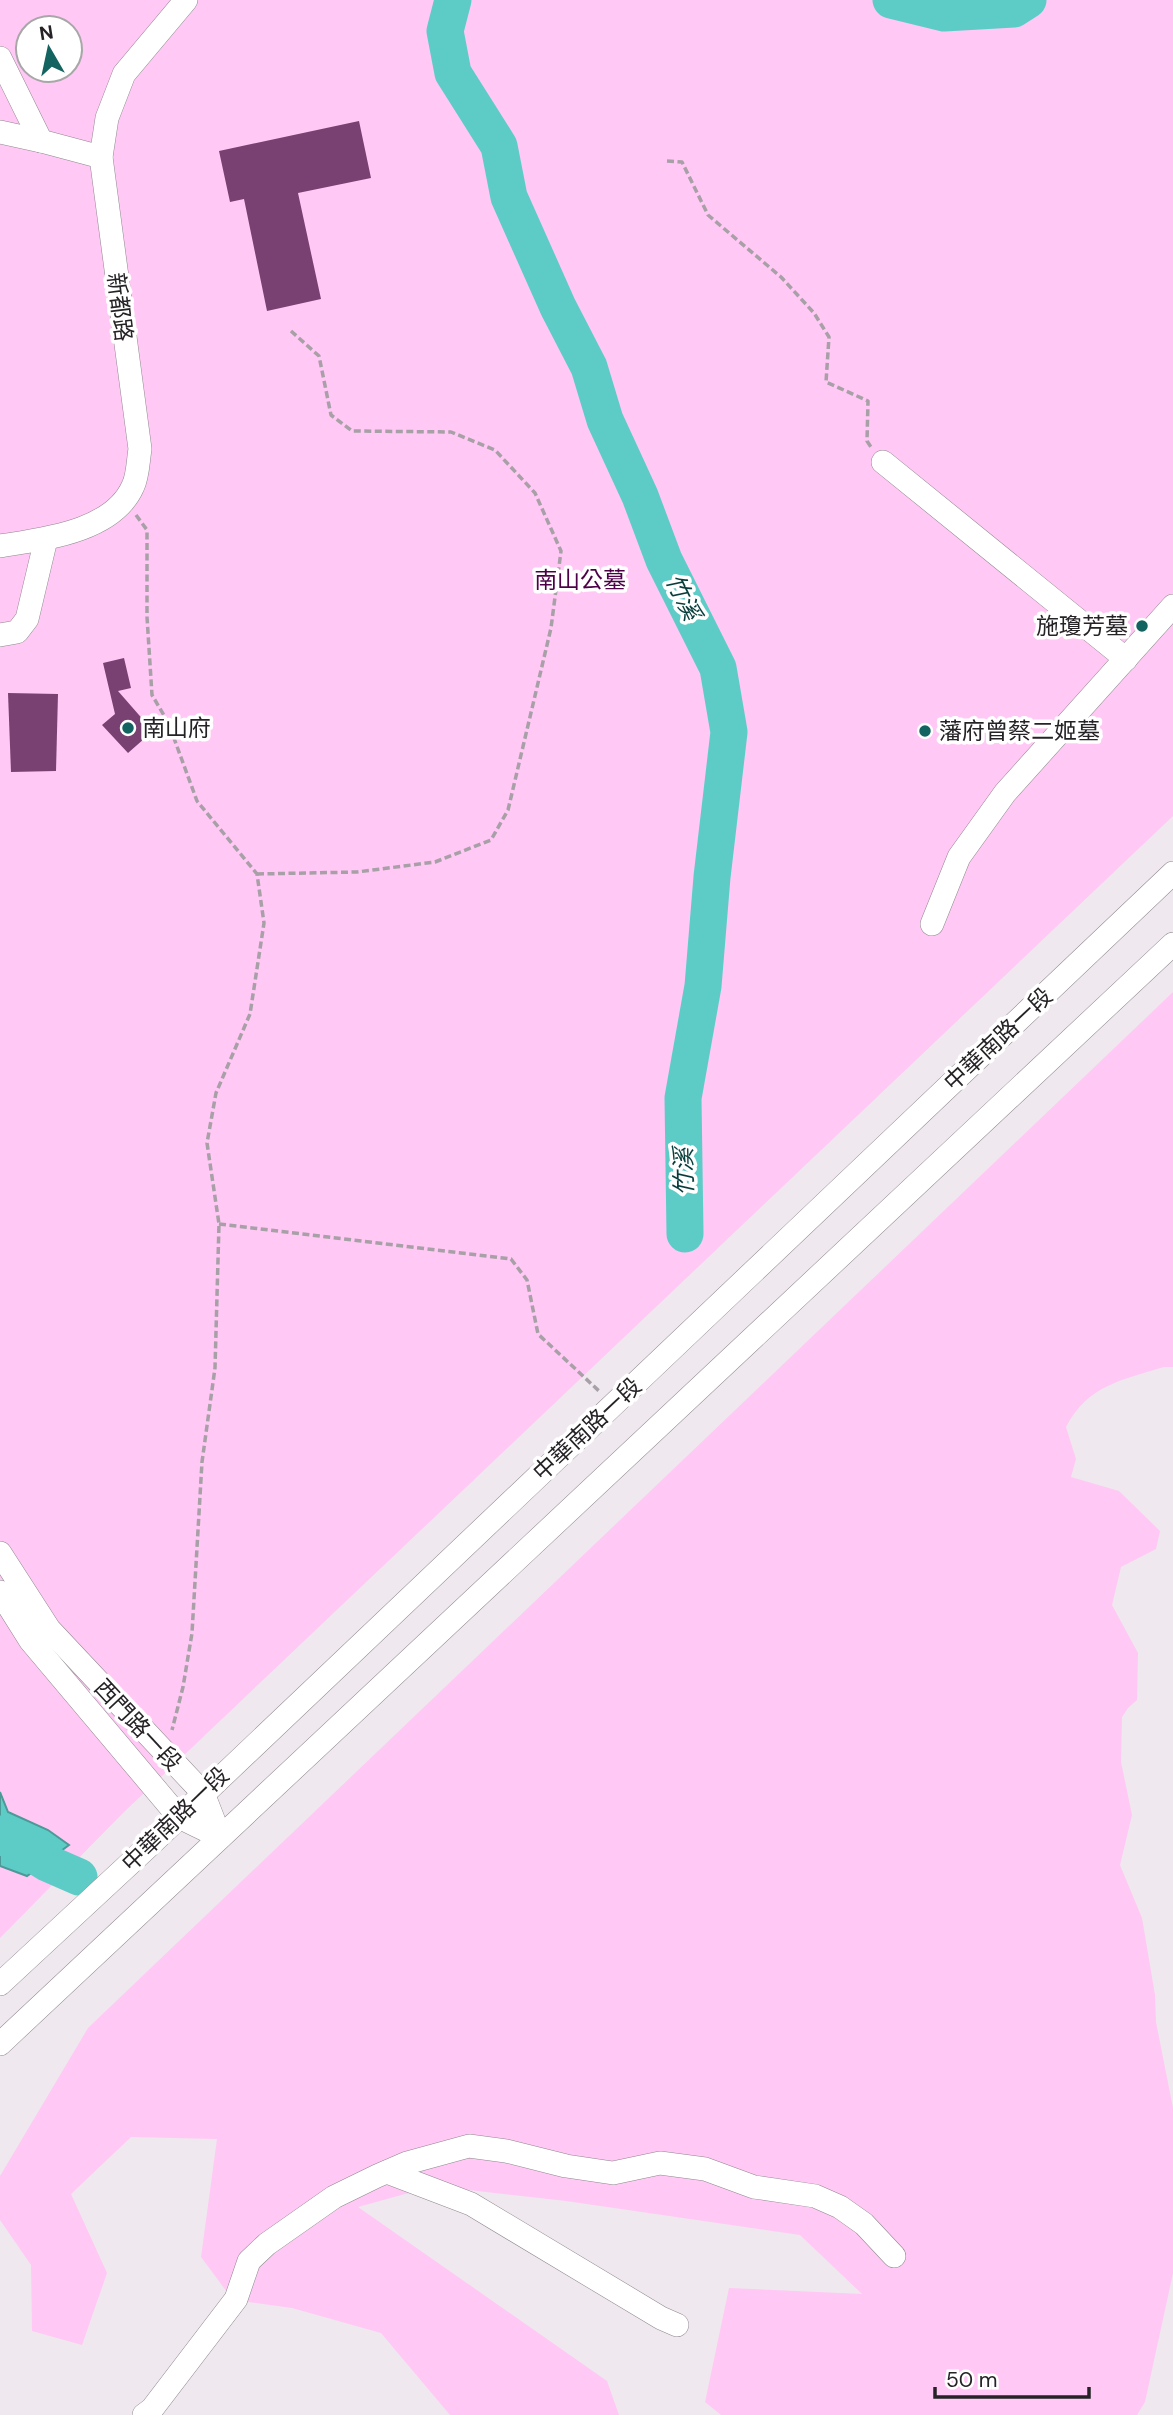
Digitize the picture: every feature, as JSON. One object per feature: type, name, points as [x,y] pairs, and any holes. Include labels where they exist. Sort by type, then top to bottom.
[{"type":"street","name":"新都路","points":[[125,500],[135,484],[140,449],[101,157],[107,118],[124,74],[186,0]]},
{"type":"street","points":[[0,58],[41,141]]},
{"type":"street","points":[[0,132],[101,157]]},
{"type":"street","points":[[883,462],[1126,659]]},
{"type":"street","points":[[0,545],[46,538],[95,524],[125,500]]},
{"type":"street","points":[[0,635],[17,632],[27,619],[46,538]]},
{"type":"street","points":[[932,924],[959,857],[1005,793],[1173,606]]},
{"type":"street","name":"中華南路一段","points":[[0,1984],[1173,873]]},
{"type":"street","name":"中華南路一段","points":[[0,2044],[1173,944]]},
{"type":"street","name":"西門路一段","points":[[0,1553],[48,1629],[203,1793],[220,1837]]},
{"type":"street","name":"西門路一段","points":[[0,1592],[30,1640],[179,1816],[220,1837]]},
{"type":"street","points":[[145,2415],[236,2299],[248,2261],[267,2244],[334,2197],[407,2163],[470,2146],[614,2174],[660,2163],[705,2169],[754,2187],[815,2196],[840,2207],[864,2224],[894,2256]]},
{"type":"street","points":[[387,2172],[471,2204],[677,2325]]},
{"type":"path","points":[[667,161],[682,162],[708,215],[786,282],[814,313],[828,337],[826,382],[868,401],[867,441],[883,462]]},
{"type":"path","points":[[257,874],[357,872],[435,862],[491,840],[508,810],[512,797],[551,628],[561,551],[535,493],[495,450],[451,432],[352,431],[331,415],[319,356],[291,331]]},
{"type":"path","points":[[125,500],[147,530],[147,617],[152,695],[168,722],[197,801],[257,874],[264,923],[250,1014],[216,1093],[206,1143],[219,1224],[215,1368],[202,1462],[192,1633],[183,1687],[171,1733]]},
{"type":"path","points":[[219,1224],[511,1259],[527,1280],[538,1334],[613,1404]]},
{"type":"green space","name":"南山公墓","points":[[0,0],[1173,0],[1173,816],[123,1813],[0,1938]]},
{"type":"green space","points":[[1173,992],[1173,1367],[1164,1367],[1107,1386],[1085,1402],[1066,1427],[1076,1459],[1071,1477],[1119,1491],[1160,1531],[1156,1549],[1121,1567],[1112,1605],[1138,1653],[1137,1700],[1122,1717],[1121,1762],[1132,1815],[1120,1865],[1142,1918],[1155,1995],[1156,2022],[1173,2108],[1173,2273],[1145,2402],[1137,2415],[721,2415],[705,2402],[729,2288],[862,2294],[800,2235],[566,2201],[434,2186],[358,2207],[607,2381],[619,2415],[450,2415],[381,2333],[292,2308],[233,2300],[201,2257],[217,2139],[131,2137],[71,2194],[107,2273],[82,2345],[32,2331],[31,2265],[0,2220],[0,2176],[88,2028]]},
{"type":"water","points":[[0,1792],[8,1812],[48,1830],[69,1845],[27,1876],[0,1866]]},
{"type":"building","points":[[359,121],[371,178],[298,193],[321,299],[267,311],[244,199],[230,202],[219,151]]},
{"type":"building","points":[[124,658],[131,688],[118,691],[153,731],[128,753],[102,725],[115,714],[103,663]]},
{"type":"building","points":[[8,693],[58,694],[56,771],[11,772]]},
{"type":"waterway","name":"竹溪","points":[[453,0],[445,31],[453,73],[499,146],[509,197],[558,307],[589,367],[605,420],[640,496],[664,560],[718,668],[729,732],[712,877],[703,986],[683,1098],[685,1234]]},
{"type":"waterway","name":"竹溪","points":[[891,0],[944,13],[1014,9],[1028,0]]},
{"type":"waterway","points":[[0,1834],[47,1863],[79,1877]]},
{"type":"place","name":"施瓊芳墓","points":[[1142,626]]},
{"type":"place","name":"南山府","points":[[128,728]]},
{"type":"place","name":"藩府曾蔡二姬墓","points":[[925,731]]}]
